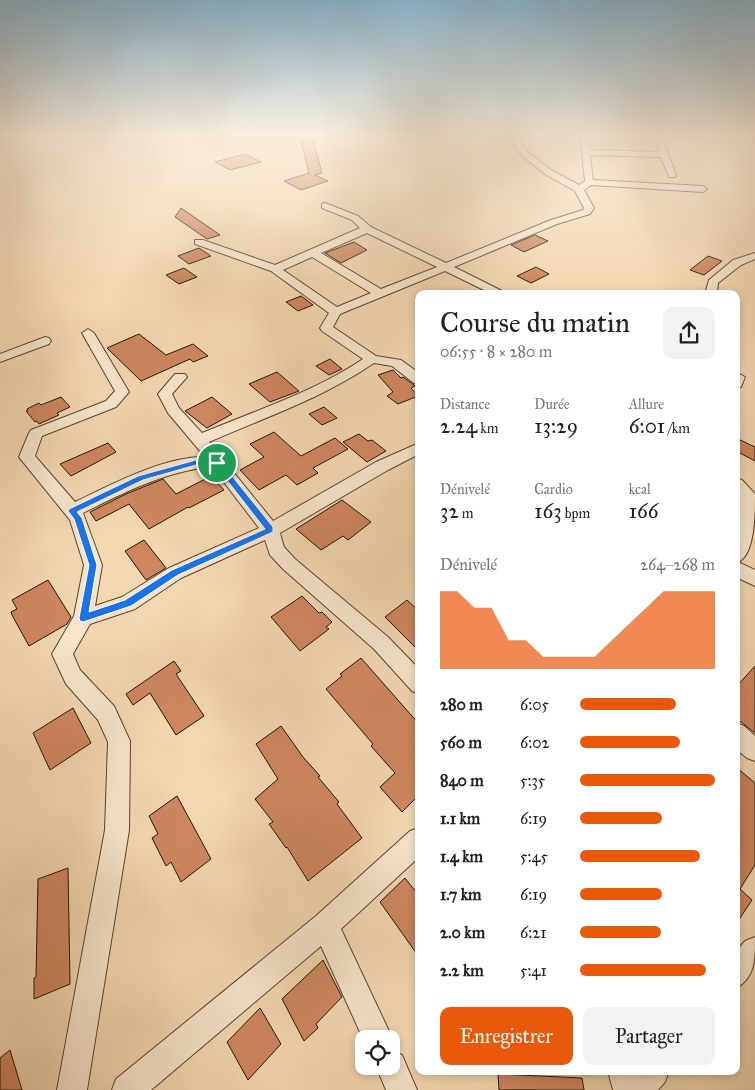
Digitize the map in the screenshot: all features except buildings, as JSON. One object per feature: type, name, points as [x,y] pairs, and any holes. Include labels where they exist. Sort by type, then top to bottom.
[{"type":"street","points":[[415,377],[396,363],[372,358],[326,328],[336,312],[554,222],[587,212],[588,204],[579,189],[570,184]]},
{"type":"street","points":[[579,189],[586,184]]},
{"type":"street","points":[[619,184],[703,189]]},
{"type":"street","points":[[325,206],[355,218],[367,229],[494,290]]},
{"type":"street","points":[[274,269],[367,229]]},
{"type":"street","points":[[200,242],[274,269],[336,312]]},
{"type":"street","points":[[312,252],[380,294]]},
{"type":"street","points":[[712,290],[713,282],[726,273],[735,262],[755,256]]},
{"type":"street","points":[[72,1090],[118,820],[119,741],[106,713],[73,677],[62,654],[83,618],[93,565],[78,518],[27,457],[36,433],[111,404],[122,392],[88,333]]},
{"type":"street","points":[[0,358],[45,341]]},
{"type":"street","points":[[200,440],[269,410],[286,406],[344,378],[372,358]]},
{"type":"street","points":[[180,377],[165,394],[173,410],[200,440],[271,530],[276,550],[289,564],[381,643],[415,680]]},
{"type":"street","points":[[83,618],[128,603],[175,573],[271,530],[382,466],[415,450]]},
{"type":"street","points":[[72,511],[140,478],[203,461],[217,463]]},
{"type":"street","points":[[740,488],[748,496],[748,539],[740,550]]},
{"type":"street","points":[[740,571],[755,578]]},
{"type":"street","points":[[740,737],[755,750]]},
{"type":"street","points":[[127,1090],[325,925],[415,844]]},
{"type":"street","points":[[325,925],[374,1030]]},
{"type":"street","points":[[740,969],[755,951]]},
{"type":"street","points":[[395,1075],[402,1090]]},
{"type":"street","points":[[624,1075],[628,1090]]},
{"type":"street","points":[[638,1090],[651,1075]]},
{"type":"route","points":[[203,461],[217,463],[271,530],[175,573],[128,603],[83,618],[93,565],[78,518],[72,511],[140,478],[203,461]]}]
